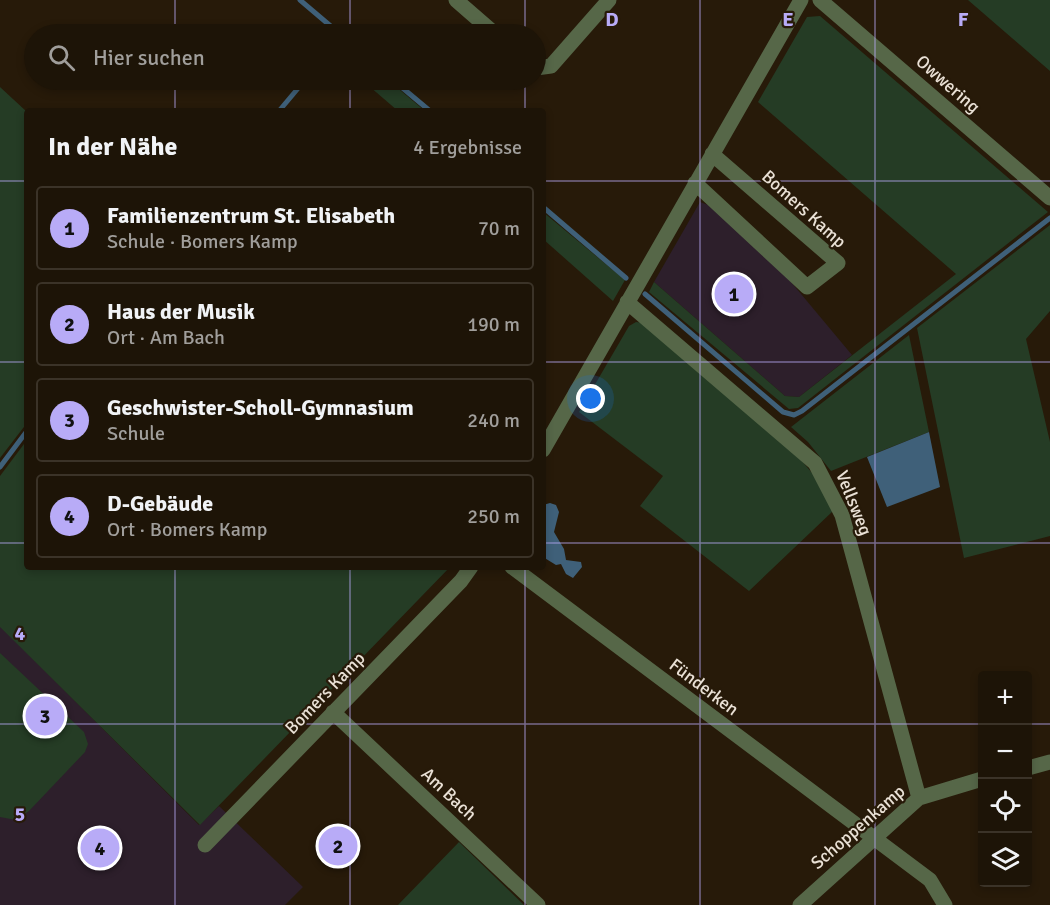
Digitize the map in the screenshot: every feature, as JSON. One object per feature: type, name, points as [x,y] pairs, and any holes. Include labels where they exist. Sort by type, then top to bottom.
[{"type":"street","points":[[456,0],[484,24]]},
{"type":"street","points":[[546,67],[551,66],[609,0]]},
{"type":"street","points":[[546,445],[801,0]]},
{"type":"street","name":"Owwering","points":[[820,0],[1050,198]]},
{"type":"street","name":"Bomers Kamp","points":[[695,183],[807,287],[838,263],[712,154]]},
{"type":"street","name":"Vellsweg","points":[[627,302],[798,447],[824,476],[842,515],[920,798]]},
{"type":"street","name":"Bomers Kamp","points":[[205,845],[461,581],[469,570]]},
{"type":"street","name":"Fünderken","points":[[516,570],[930,880],[945,905]]},
{"type":"street","name":"Am Bach","points":[[333,712],[538,905]]},
{"type":"street","points":[[1032,767],[1050,762]]},
{"type":"street","name":"Schoppenkamp","points":[[800,905],[872,838],[920,798],[978,780]]},
{"type":"shaded area","points":[[700,202],[708,205],[776,264],[852,355],[799,397],[785,396],[654,282]]},
{"type":"shaded area","points":[[0,626],[199,825],[219,806],[303,887],[285,905],[0,905]]},
{"type":"green space","points":[[968,0],[1050,0],[1050,71]]},
{"type":"green space","points":[[820,16],[1048,212],[798,408],[789,409],[649,292],[654,282],[785,396],[799,397],[956,274],[758,102],[807,17]]},
{"type":"green space","points":[[0,87],[24,109],[24,427],[0,458]]},
{"type":"green space","points":[[374,90],[400,90],[421,108],[395,108]]},
{"type":"green space","points":[[546,214],[625,280],[613,301],[546,242]]},
{"type":"green space","points":[[1050,225],[1050,311],[1026,339],[1050,442],[1050,536],[964,558],[917,328]]},
{"type":"green space","points":[[636,322],[645,323],[796,454],[818,480],[833,511],[749,591],[640,506],[663,476],[579,412],[629,326]]},
{"type":"green space","points":[[909,335],[929,432],[831,471],[808,442],[791,427]]},
{"type":"green space","points":[[24,444],[24,570],[447,570],[200,825],[0,627],[0,476]]},
{"type":"green space","points":[[0,653],[84,732],[88,744],[85,752],[29,811],[16,820],[0,817]]},
{"type":"green space","points":[[459,842],[524,905],[398,905]]},
{"type":"water","points":[[929,432],[940,487],[887,507],[867,457]]},
{"type":"water","points":[[546,504],[556,505],[559,512],[554,532],[564,549],[566,560],[581,562],[582,567],[573,578],[566,574],[561,564],[556,565],[546,559]]},
{"type":"waterway","points":[[300,0],[328,24]]},
{"type":"waterway","points":[[282,108],[297,90]]},
{"type":"waterway","points":[[405,90],[426,108]]},
{"type":"waterway","points":[[546,210],[626,278]]},
{"type":"waterway","points":[[645,294],[783,412],[794,415],[1050,218]]},
{"type":"waterway","points":[[0,467],[24,435]]},
{"type":"place","name":"Familienzentrum St. Elisabeth","points":[[734,294]]},
{"type":"place","name":"Geschwister-Scholl-Gymnasium","points":[[45,716]]},
{"type":"place","name":"Haus der Musik","points":[[338,846]]},
{"type":"place","name":"D-Gebäude","points":[[100,848]]}]
